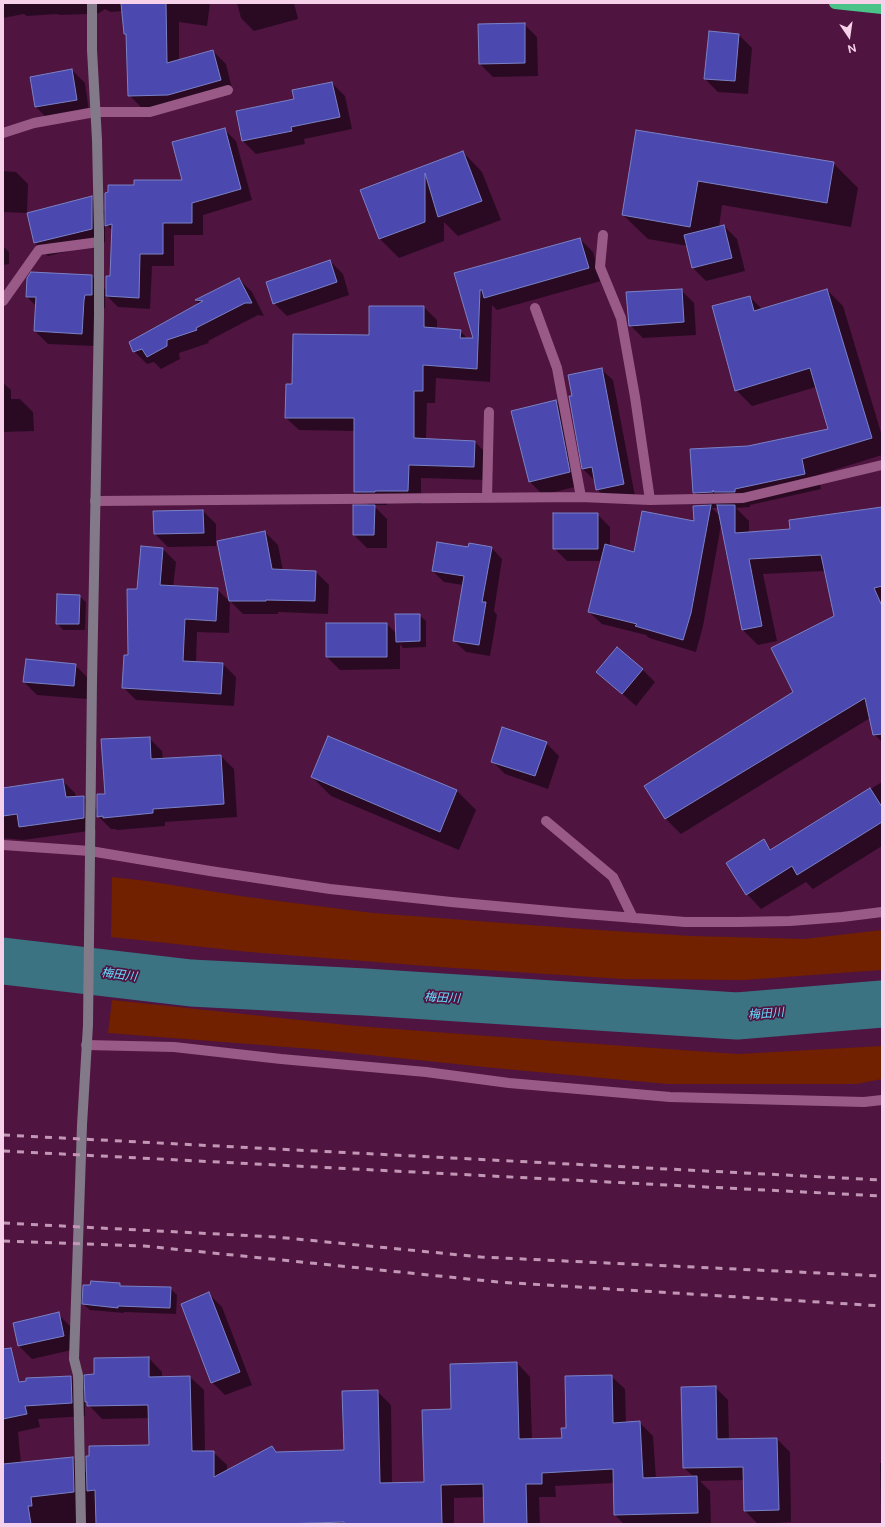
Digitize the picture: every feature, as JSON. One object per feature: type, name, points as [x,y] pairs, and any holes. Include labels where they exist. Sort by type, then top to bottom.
[{"type":"highway","points":[[835,3],[882,8]]},
{"type":"street","points":[[81,1524],[78,1375],[74,1359],[77,1244],[88,1025],[99,242],[92,3]]},
{"type":"street","points":[[3,133],[34,122],[95,112],[150,112],[228,90]]},
{"type":"street","points":[[603,236],[600,267],[621,318],[636,397],[650,500]]},
{"type":"street","points":[[3,301],[39,250],[99,242]]},
{"type":"street","points":[[535,308],[557,368],[581,497]]},
{"type":"street","points":[[487,498],[489,412]]},
{"type":"street","points":[[95,501],[581,497],[650,500],[743,498],[882,465]]},
{"type":"street","points":[[546,821],[613,877],[633,918]]},
{"type":"street","points":[[3,845],[90,851],[330,889],[451,902],[685,922],[797,921],[882,912]]},
{"type":"street","points":[[86,1045],[174,1047],[281,1059],[426,1072],[509,1083],[670,1097],[864,1102],[882,1100]]},
{"type":"shaded area","points":[[112,877],[247,897],[373,913],[569,928],[691,936],[804,939],[882,930],[882,970],[744,980],[622,979],[439,967],[249,952],[111,937]]},
{"type":"shaded area","points":[[112,1000],[356,1026],[738,1054],[882,1046],[882,1079],[857,1084],[667,1084],[312,1049],[108,1033]]},
{"type":"building","points":[[121,3],[166,3],[167,63],[213,50],[221,80],[168,95],[128,96],[126,34],[124,34]]},
{"type":"building","points":[[525,23],[525,63],[479,64],[478,24]]},
{"type":"building","points":[[709,31],[739,34],[735,81],[704,79]]},
{"type":"building","points":[[72,69],[77,100],[35,107],[30,77]]},
{"type":"building","points":[[332,82],[340,117],[291,127],[292,131],[242,141],[236,111],[294,99],[292,90]]},
{"type":"building","points":[[225,128],[241,189],[192,203],[192,223],[163,223],[163,254],[140,254],[139,298],[106,296],[106,276],[110,276],[112,224],[105,226],[105,193],[108,192],[108,185],[134,185],[134,180],[182,180],[172,142]]},
{"type":"building","points":[[636,130],[834,162],[827,203],[698,181],[690,227],[622,215]]},
{"type":"building","points":[[463,151],[482,201],[438,217],[425,173],[425,222],[379,239],[360,190]]},
{"type":"building","points":[[92,196],[92,229],[34,243],[27,213]]},
{"type":"building","points":[[724,225],[732,258],[692,268],[684,235]]},
{"type":"building","points":[[580,238],[589,268],[484,298],[482,290],[480,290],[477,369],[423,365],[423,391],[414,391],[414,438],[475,441],[474,467],[409,465],[408,491],[354,492],[354,418],[285,418],[286,384],[292,384],[293,334],[369,335],[369,306],[424,306],[424,327],[461,330],[460,338],[473,338],[454,273]]},
{"type":"building","points":[[330,260],[337,282],[273,304],[266,282]]},
{"type":"building","points":[[31,272],[92,275],[92,295],[85,295],[84,300],[82,334],[34,331],[36,297],[26,297],[27,278]]},
{"type":"building","points":[[239,278],[252,303],[245,303],[196,328],[197,330],[167,340],[167,346],[147,357],[142,349],[133,352],[129,342],[203,301],[195,300]]},
{"type":"building","points":[[682,289],[684,322],[629,326],[626,292]]},
{"type":"building","points":[[827,289],[872,438],[802,459],[805,474],[735,489],[735,492],[714,492],[713,490],[713,492],[693,493],[690,449],[748,446],[828,429],[810,368],[735,391],[712,306],[750,296],[754,311]]},
{"type":"building","points":[[602,368],[624,484],[596,490],[592,467],[582,469],[569,396],[572,396],[568,375]]},
{"type":"building","points":[[556,400],[570,472],[529,482],[511,411]]},
{"type":"building","points":[[353,505],[375,505],[374,535],[353,535]]},
{"type":"building","points":[[711,505],[691,613],[683,640],[635,626],[637,624],[588,612],[605,544],[634,552],[642,511],[694,521],[693,506]]},
{"type":"building","points":[[717,505],[735,505],[735,533],[790,529],[789,520],[882,507],[882,586],[874,588],[882,606],[882,734],[873,735],[865,698],[665,819],[644,786],[793,692],[771,648],[834,616],[821,555],[749,559],[762,626],[742,630]]},
{"type":"building","points":[[203,510],[204,533],[154,534],[153,511]]},
{"type":"building","points":[[553,513],[598,513],[598,549],[553,549]]},
{"type":"building","points":[[265,531],[272,569],[316,571],[315,601],[229,601],[217,541]]},
{"type":"building","points":[[437,542],[468,547],[469,543],[492,547],[482,602],[486,602],[479,645],[453,641],[464,576],[432,571]]},
{"type":"building","points":[[141,546],[163,548],[160,585],[218,588],[216,621],[185,619],[183,661],[223,663],[221,694],[122,688],[124,655],[128,655],[127,589],[137,589]]},
{"type":"building","points":[[57,594],[80,595],[79,624],[56,624]]},
{"type":"building","points":[[395,614],[420,614],[420,641],[396,642]]},
{"type":"building","points":[[326,623],[387,623],[387,657],[326,657]]},
{"type":"building","points":[[617,647],[643,669],[622,694],[596,672]]},
{"type":"building","points":[[26,659],[76,664],[74,686],[23,682]]},
{"type":"building","points":[[502,727],[547,742],[535,776],[491,762]]},
{"type":"building","points":[[328,736],[457,790],[440,832],[311,777]]},
{"type":"building","points":[[150,737],[151,759],[221,755],[224,804],[153,809],[153,813],[103,818],[103,816],[97,817],[97,794],[105,794],[101,739]]},
{"type":"building","points":[[63,779],[66,797],[84,796],[84,818],[19,827],[17,814],[3,816],[3,788]]},
{"type":"building","points":[[870,788],[882,807],[882,822],[797,875],[792,866],[746,895],[726,863],[764,839],[770,850]]},
{"type":"building","points":[[91,1281],[120,1283],[120,1286],[171,1287],[170,1308],[118,1306],[118,1308],[82,1304],[83,1285],[90,1285]]},
{"type":"building","points":[[209,1292],[240,1372],[211,1383],[181,1304]]},
{"type":"building","points":[[59,1312],[64,1336],[18,1346],[13,1323]]},
{"type":"building","points":[[11,1348],[19,1382],[26,1381],[26,1378],[71,1376],[72,1403],[25,1406],[27,1414],[3,1419],[3,1349]]},
{"type":"building","points":[[149,1357],[149,1377],[190,1376],[192,1451],[214,1451],[214,1477],[272,1446],[276,1452],[344,1450],[342,1391],[378,1390],[380,1483],[424,1482],[422,1410],[451,1409],[450,1364],[517,1362],[519,1439],[562,1438],[561,1428],[566,1428],[565,1376],[612,1375],[613,1423],[640,1421],[643,1478],[697,1476],[698,1513],[614,1515],[613,1469],[542,1473],[542,1484],[526,1484],[527,1524],[484,1524],[483,1484],[441,1485],[442,1524],[344,1524],[344,1522],[281,1524],[96,1524],[95,1490],[87,1491],[86,1456],[89,1456],[89,1446],[149,1445],[148,1405],[87,1406],[87,1402],[85,1402],[84,1375],[94,1374],[94,1358]]},
{"type":"building","points":[[716,1386],[717,1439],[777,1438],[779,1510],[744,1511],[743,1467],[683,1468],[681,1387]]},
{"type":"building","points":[[73,1457],[74,1492],[31,1497],[32,1506],[28,1506],[31,1524],[3,1524],[3,1464]]},
{"type":"waterway","name":"梅田川","points":[[3,961],[191,983],[365,992],[737,1016],[882,1004]]},
{"type":"railway","points":[[3,1135],[882,1180]]},
{"type":"railway","points":[[3,1151],[882,1196]]},
{"type":"railway","points":[[3,1223],[276,1237],[481,1257],[882,1276]]},
{"type":"railway","points":[[3,1241],[144,1246],[498,1282],[882,1306]]}]
